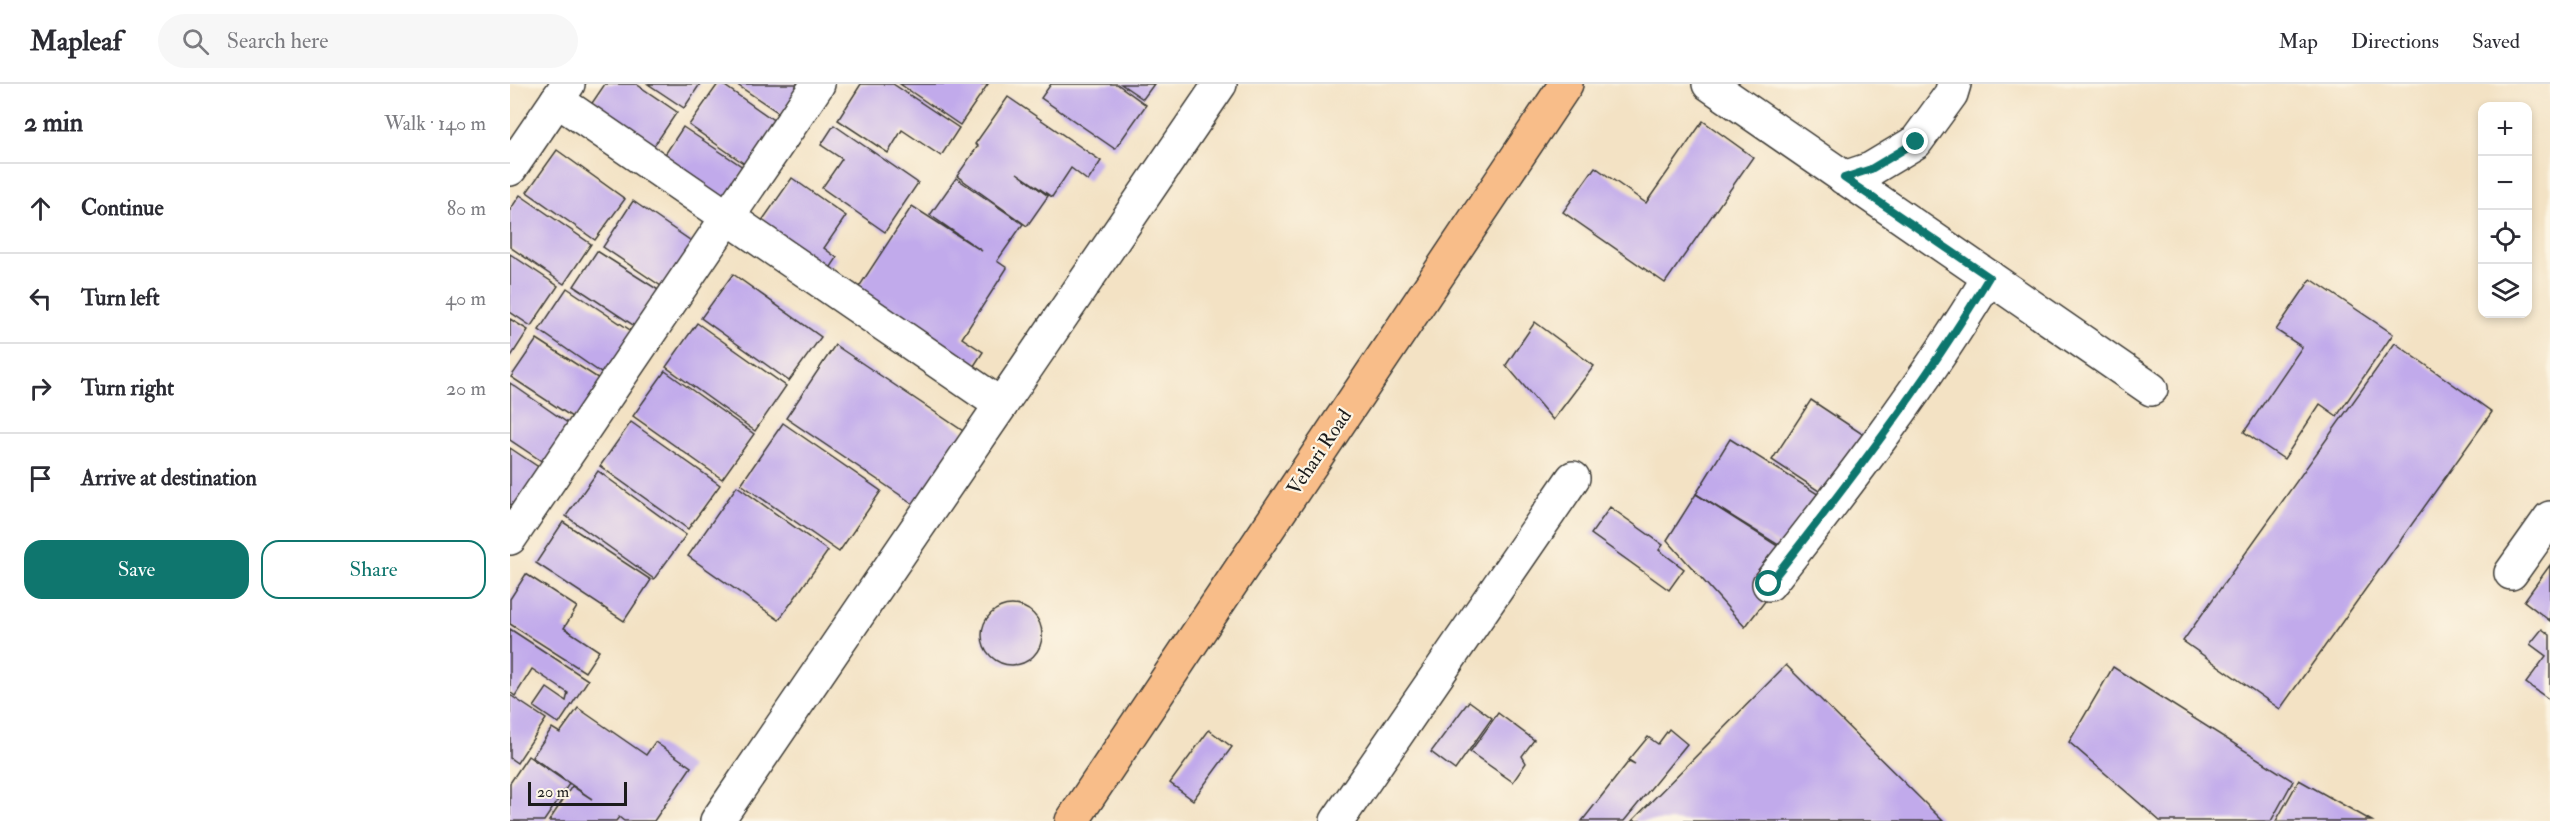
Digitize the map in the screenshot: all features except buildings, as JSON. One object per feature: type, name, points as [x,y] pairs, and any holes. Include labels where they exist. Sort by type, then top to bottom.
[{"type":"main road","name":"Vehari Road","points":[[1072,821],[1566,84]]},
{"type":"street","points":[[510,538],[726,216],[818,84]]},
{"type":"street","points":[[717,821],[1220,84]]},
{"type":"street","points":[[1709,84],[2151,389]]},
{"type":"street","points":[[1844,178],[1871,169],[1916,142],[1951,94],[1954,84]]},
{"type":"street","points":[[510,169],[562,92],[726,216],[1001,405]]},
{"type":"street","points":[[1769,584],[1867,460],[1960,325],[1989,277]]},
{"type":"street","points":[[1337,821],[1573,478]]},
{"type":"street","points":[[2511,573],[2550,519]]},
{"type":"route","points":[[1769,584],[1867,460],[1960,325],[1989,277],[1844,178],[1871,169],[1916,142]]}]
